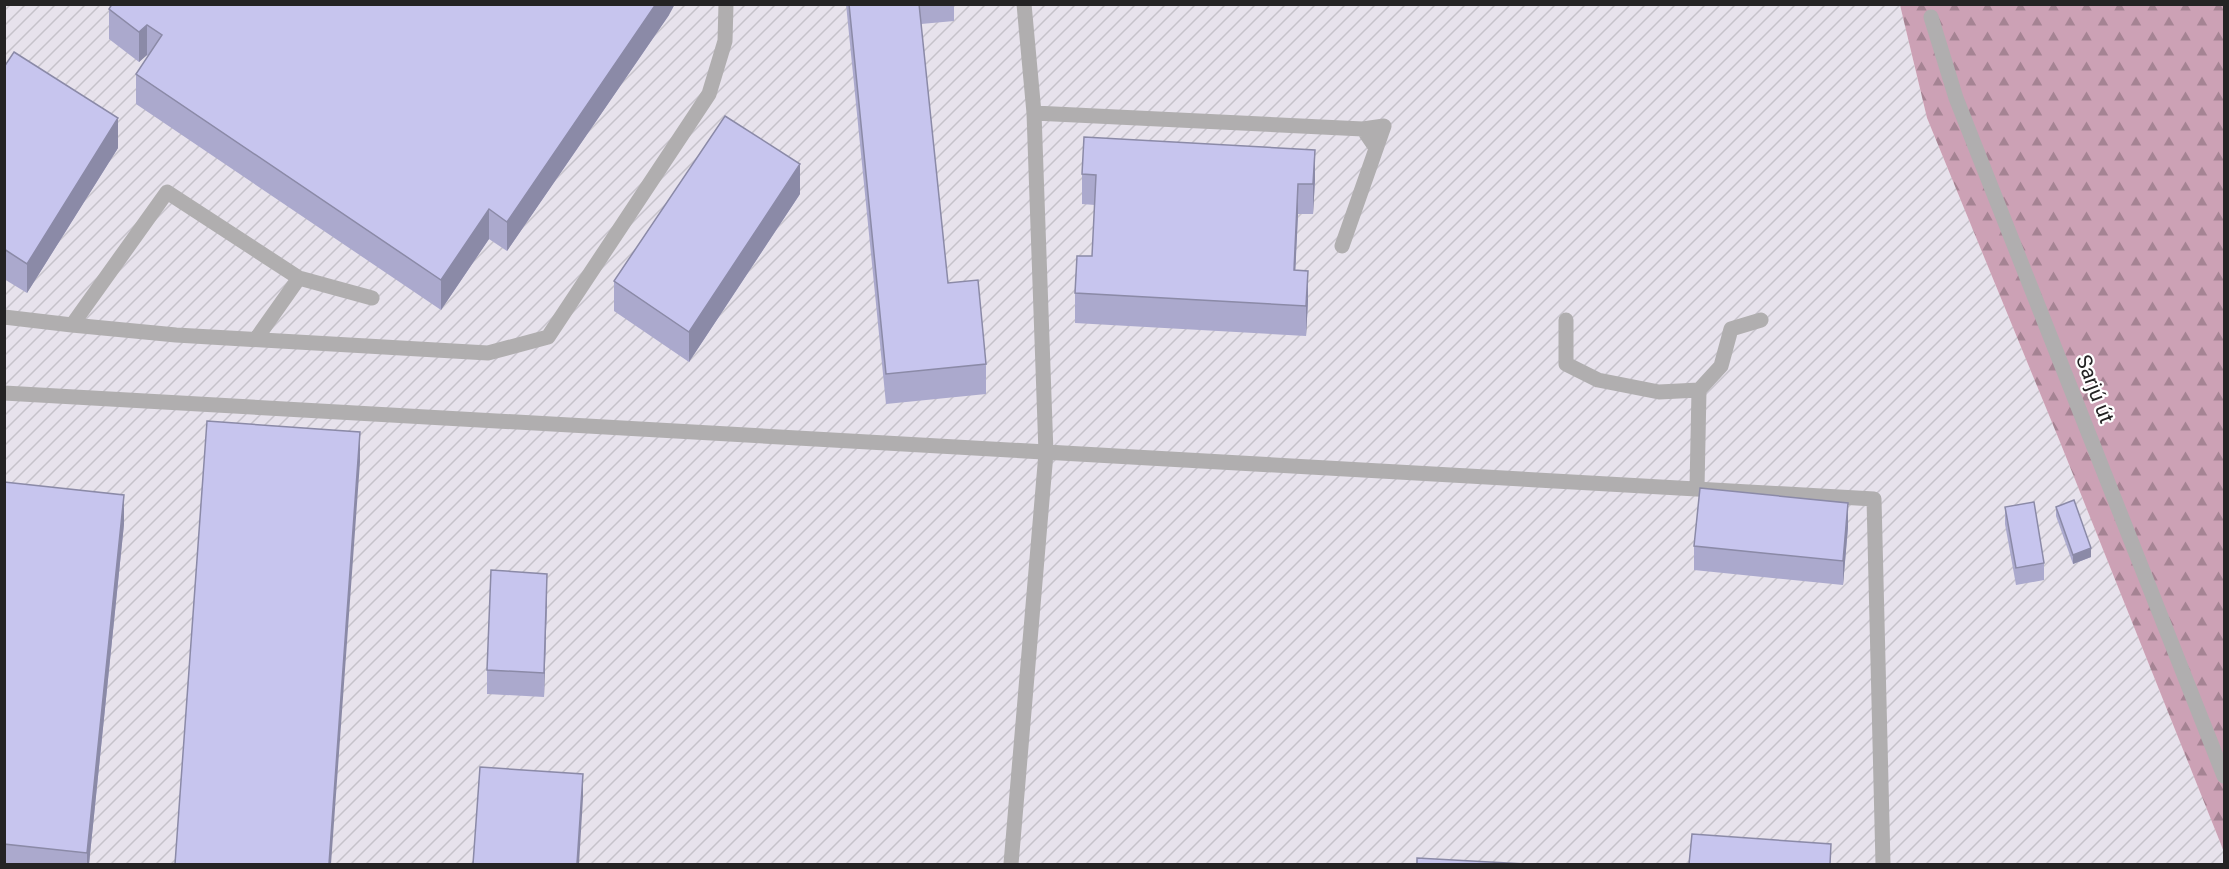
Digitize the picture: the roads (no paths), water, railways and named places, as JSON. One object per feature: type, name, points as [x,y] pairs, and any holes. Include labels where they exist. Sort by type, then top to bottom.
[{"type":"lane","points":[[4,317],[176,335],[488,353],[548,337],[709,94],[725,41],[726,4]]},
{"type":"lane","points":[[1011,864],[1046,453],[1034,113],[1024,4]]},
{"type":"lane","name":"Sarjú út","points":[[1931,17],[1956,98],[2224,776]]},
{"type":"lane","points":[[1034,113],[1363,129],[1376,148],[1342,246]]},
{"type":"lane","points":[[72,325],[167,192],[298,278],[372,298]]},
{"type":"lane","points":[[256,339],[298,278]]},
{"type":"lane","points":[[1566,320],[1566,364],[1598,380],[1659,392],[1699,390]]},
{"type":"lane","points":[[1697,488],[1699,390],[1721,366],[1731,329],[1761,320]]},
{"type":"lane","points":[[4,393],[129,398],[1046,453],[1874,499],[1883,864]]}]
